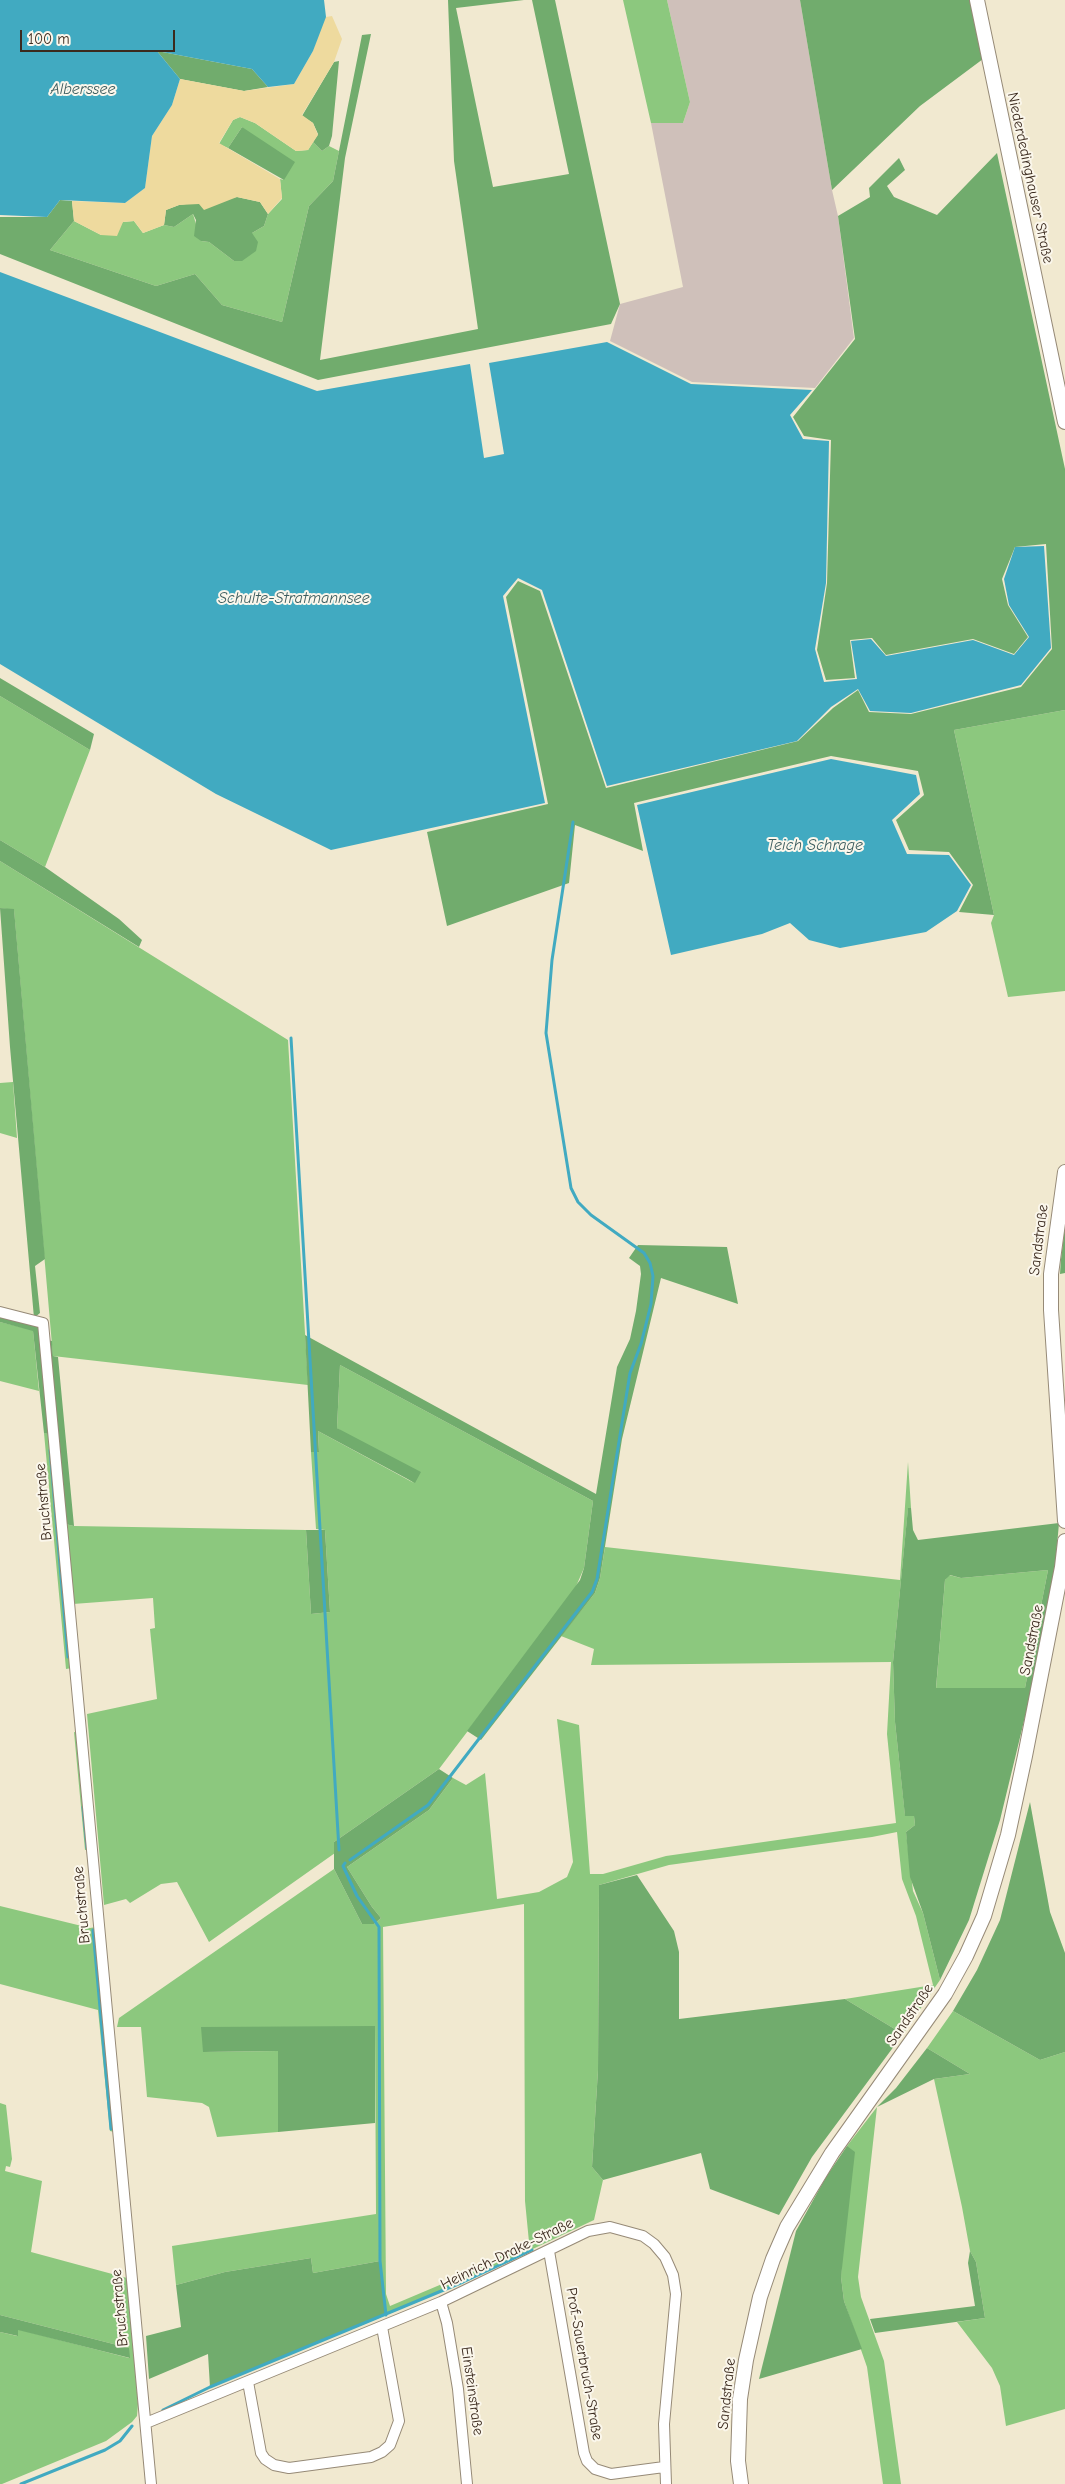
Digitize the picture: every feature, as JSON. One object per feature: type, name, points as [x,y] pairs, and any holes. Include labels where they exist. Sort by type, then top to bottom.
[{"type":"main road","name":"Niederdedinghauser Straße","points":[[977,0],[1065,422]]},
{"type":"main road","name":"Sandstraße","points":[[1065,1172],[1054,1240],[1050,1283],[1065,1521]]},
{"type":"main road","name":"Sandstraße","points":[[740,2484],[738,2461],[740,2399],[760,2297],[773,2259],[800,2203],[832,2153],[945,1994],[966,1956],[984,1916],[1008,1835],[1062,1567],[1065,1541]]},
{"type":"street","name":"Bruchstraße","points":[[0,1312],[43,1323],[152,2484]]},
{"type":"street","name":"Heinrich-Drake-Straße","points":[[146,2423],[440,2302],[588,2231],[610,2226],[643,2236],[665,2257],[673,2275],[676,2294],[664,2424],[666,2484]]},
{"type":"street","name":"Prof.-Sauerbruch-Straße","points":[[549,2251],[584,2453],[588,2461],[595,2469],[611,2474],[664,2468]]},
{"type":"street","name":"Einsteinstraße","points":[[440,2302],[447,2323],[458,2389],[467,2484]]},
{"type":"street","points":[[248,2382],[261,2453],[265,2460],[274,2465],[290,2468],[371,2457],[382,2452],[390,2445],[399,2421],[382,2327]]},
{"type":"shaded area","points":[[667,0],[800,0],[838,216],[854,338],[815,388],[692,382],[610,341],[620,304],[683,287],[651,123],[683,123],[690,102]]},
{"type":"green space","points":[[448,0],[524,0],[456,8],[493,187],[569,174],[532,0],[555,0],[620,304],[611,324],[318,380],[0,254],[0,217],[47,217],[60,200],[72,201],[74,221],[50,250],[156,286],[195,274],[222,305],[282,322],[309,206],[333,181],[362,35],[371,34],[345,158],[320,360],[478,329],[454,161]]},
{"type":"green space","points":[[623,0],[667,0],[690,102],[683,123],[651,123]]},
{"type":"green space","points":[[800,0],[971,0],[983,59],[920,106],[832,190]]},
{"type":"green space","points":[[157,51],[252,69],[268,87],[244,91],[180,79]]},
{"type":"green space","points":[[339,61],[332,136],[329,146],[322,151],[313,142],[318,134],[313,123],[302,116],[334,62]]},
{"type":"green space","points":[[240,117],[255,123],[296,151],[308,150],[313,142],[322,151],[329,146],[339,151],[333,181],[309,206],[282,322],[222,305],[195,274],[156,286],[50,250],[74,221],[101,235],[123,222],[134,221],[143,233],[164,225],[174,227],[193,214],[201,241],[209,242],[234,261],[252,233],[264,226],[268,214],[282,199],[280,179],[284,180],[242,127],[228,148],[219,144],[233,120]]},
{"type":"green space","points":[[242,127],[295,162],[284,180],[228,148]]},
{"type":"green space","points":[[997,153],[1065,469],[1065,710],[954,730],[994,915],[959,912],[973,885],[949,852],[909,850],[896,820],[924,795],[918,771],[831,756],[634,803],[643,851],[575,825],[569,883],[447,926],[427,832],[548,804],[506,597],[518,581],[540,591],[606,788],[798,741],[833,708],[858,690],[869,712],[911,714],[1021,687],[1052,649],[1046,544],[1015,547],[1002,579],[1008,605],[1028,637],[1014,654],[973,639],[886,655],[872,638],[850,640],[855,678],[826,680],[817,650],[827,583],[831,440],[804,436],[793,417],[855,339],[838,216],[870,197],[869,188],[899,158],[905,170],[887,186],[894,197],[937,215]]},
{"type":"green space","points":[[237,197],[260,202],[268,214],[264,226],[252,233],[258,242],[256,251],[242,261],[234,261],[209,242],[201,241],[194,236],[196,220],[193,214],[174,227],[164,225],[166,210],[179,205]]},
{"type":"green space","points":[[0,678],[94,734],[90,750],[0,696]]},
{"type":"green space","points":[[0,696],[90,750],[45,867],[0,840]]},
{"type":"green space","points":[[1065,710],[1065,991],[1008,997],[991,923],[994,915],[954,730]]},
{"type":"green space","points":[[0,840],[45,867],[119,919],[142,940],[139,947],[0,861]]},
{"type":"green space","points":[[0,861],[288,1040],[308,1385],[53,1356],[14,910],[0,908]]},
{"type":"green space","points":[[0,908],[14,909],[45,1259],[35,1266],[40,1313],[34,1318],[10,1047]]},
{"type":"green space","points":[[13,1082],[17,1138],[0,1133],[0,1083]]},
{"type":"green space","points":[[1065,1226],[1065,1273],[1060,1274],[1061,1259]]},
{"type":"green space","points":[[638,1245],[727,1247],[738,1304],[661,1278],[622,1439],[600,1578],[595,1593],[481,1740],[467,1731],[580,1580],[584,1568],[593,1501],[340,1365],[337,1428],[421,1472],[415,1483],[318,1431],[319,1452],[311,1452],[305,1335],[596,1494],[617,1367],[630,1339],[636,1311],[641,1274],[640,1266],[629,1258]]},
{"type":"green space","points":[[0,1316],[36,1325],[41,1330],[42,1339],[52,1341],[53,1356],[58,1357],[74,1526],[65,1524],[57,1436],[44,1433],[33,1331],[0,1322]]},
{"type":"green space","points":[[0,1322],[33,1330],[39,1391],[0,1381]]},
{"type":"green space","points":[[340,1365],[593,1501],[584,1568],[574,1591],[439,1769],[334,1842],[335,1853],[209,1942],[177,1882],[161,1884],[130,1903],[126,1899],[104,1905],[87,1714],[157,1699],[150,1629],[155,1628],[153,1598],[73,1604],[65,1524],[74,1526],[306,1530],[311,1614],[330,1612],[325,1530],[316,1529],[311,1452],[319,1451],[318,1431],[414,1483],[337,1428]]},
{"type":"green space","points":[[44,1433],[50,1434],[72,1668],[66,1669]]},
{"type":"green space","points":[[908,1462],[911,1508],[908,1509],[893,1662],[895,1722],[905,1815],[914,1816],[915,1825],[906,1832],[913,1891],[923,1913],[940,1980],[903,2034],[845,1999],[933,1985],[916,1916],[902,1879],[897,1832],[669,1865],[599,1885],[598,2070],[592,2167],[603,2180],[594,2220],[463,2282],[386,2315],[380,2261],[313,2273],[311,2258],[225,2272],[176,2285],[172,2246],[376,2214],[375,2026],[203,2052],[278,2051],[278,2132],[217,2137],[209,2107],[202,2103],[147,2097],[141,2027],[117,2027],[119,2018],[334,1869],[362,1924],[374,1924],[381,1918],[347,1867],[429,1810],[453,1778],[466,1785],[485,1773],[497,1899],[539,1892],[567,1877],[573,1862],[557,1719],[579,1725],[590,1874],[603,1874],[666,1856],[896,1823],[887,1734],[891,1662],[591,1665],[594,1649],[561,1636],[595,1593],[600,1578],[605,1547],[900,1580]],"holes":[[[524,1904],[525,2201],[529,2242],[461,2276],[390,2306],[386,2294],[383,1927]]]},
{"type":"green space","points":[[908,1508],[911,1508],[913,1530],[918,1540],[1059,1523],[1055,1568],[1032,1688],[1000,1820],[969,1920],[940,1980],[923,1913],[910,1877],[906,1832],[915,1825],[914,1816],[905,1816],[895,1722],[893,1662]],"holes":[[[1048,1570],[1025,1688],[936,1688],[945,1580],[950,1575],[961,1578]]]},
{"type":"green space","points":[[306,1530],[325,1530],[330,1612],[311,1614]]},
{"type":"green space","points":[[1048,1570],[1025,1688],[936,1689],[945,1580],[949,1575],[961,1578]]},
{"type":"green space","points":[[74,1732],[78,1733],[89,1850],[85,1850]]},
{"type":"green space","points":[[439,1769],[453,1778],[429,1810],[347,1867],[381,1918],[374,1924],[362,1924],[334,1869],[334,1842]]},
{"type":"green space","points":[[1030,1802],[1050,1912],[1065,1953],[1065,2052],[1040,2060],[953,2011],[977,1970],[1000,1920]]},
{"type":"green space","points":[[637,1875],[674,1931],[679,1952],[679,2019],[845,1999],[903,2034],[812,2157],[779,2215],[710,2189],[701,2153],[603,2180],[592,2167],[598,2070],[599,1885]]},
{"type":"green space","points":[[0,1906],[90,1928],[96,1927],[114,2132],[110,2131],[98,2010],[0,1984]]},
{"type":"green space","points":[[953,2011],[1040,2060],[1065,2052],[1065,2409],[1006,2426],[1000,2386],[992,2368],[957,2322],[985,2318],[976,2262],[970,2251],[934,2079],[970,2074],[927,2048]]},
{"type":"green space","points":[[375,2026],[375,2123],[278,2132],[278,2051],[203,2052],[201,2027]]},
{"type":"green space","points":[[927,2048],[970,2074],[934,2079],[877,2107],[896,2088]]},
{"type":"green space","points":[[0,2103],[6,2105],[12,2159],[10,2167],[6,2166],[5,2171],[42,2181],[31,2252],[127,2278],[138,2404],[137,2416],[132,2422],[106,2441],[2,2484],[0,2484],[0,2332],[17,2336],[17,2329],[129,2358],[129,2348],[0,2315]]},
{"type":"green space","points":[[877,2107],[858,2277],[861,2297],[884,2361],[901,2484],[883,2484],[867,2367],[844,2301],[841,2277],[847,2146]]},
{"type":"green space","points":[[847,2146],[855,2152],[841,2277],[844,2301],[862,2349],[759,2379],[796,2231],[826,2177]]},
{"type":"green space","points":[[970,2251],[976,2262],[985,2318],[875,2333],[870,2319],[975,2306],[968,2263]]},
{"type":"green space","points":[[311,2258],[313,2273],[380,2261],[386,2315],[210,2387],[208,2354],[149,2379],[146,2336],[181,2327],[176,2285],[225,2272]]},
{"type":"green space","points":[[0,2315],[129,2348],[130,2358],[18,2330],[18,2336],[0,2332]]},
{"type":"sand","points":[[332,16],[342,39],[334,62],[302,115],[313,123],[318,135],[308,150],[296,151],[255,123],[240,117],[233,120],[219,143],[280,179],[282,198],[268,214],[260,202],[237,197],[204,210],[199,204],[179,205],[166,210],[164,225],[143,233],[134,221],[123,222],[117,236],[101,235],[74,221],[72,201],[125,203],[145,188],[152,136],[172,105],[180,79],[244,91],[294,84],[313,51],[322,23],[326,17]]},
{"type":"water","name":"Alberssee","points":[[0,0],[324,0],[326,17],[313,51],[294,84],[268,87],[252,69],[157,51],[180,79],[172,105],[152,136],[145,188],[125,203],[60,200],[47,217],[0,215]]},
{"type":"water","name":"Schulte-Stratmannsee","points":[[0,272],[317,391],[470,364],[484,458],[504,454],[489,363],[607,342],[691,384],[812,390],[790,415],[803,439],[829,441],[826,583],[815,649],[824,682],[857,679],[851,641],[871,639],[886,656],[973,640],[1014,655],[1029,637],[1009,605],[1004,579],[1015,547],[1044,546],[1051,648],[1021,685],[911,713],[870,711],[858,689],[831,707],[797,741],[607,786],[542,590],[518,578],[503,596],[545,803],[331,850],[216,794],[0,664]]},
{"type":"water","name":"Teich Schrage","points":[[831,759],[916,775],[920,794],[892,820],[907,854],[949,855],[971,885],[957,911],[926,932],[840,948],[809,940],[790,923],[762,934],[671,955],[637,805]]},
{"type":"waterway","points":[[350,1860],[428,1805],[592,1592],[597,1579],[630,1373],[641,1344],[651,1304],[653,1276],[650,1263],[644,1253],[591,1215],[578,1202],[571,1188],[546,1033],[552,960],[573,822]]},
{"type":"waterway","points":[[291,1038],[339,1850]]},
{"type":"waterway","points":[[50,1450],[68,1657]]},
{"type":"waterway","points":[[83,1807],[87,1848]]},
{"type":"waterway","points":[[345,1863],[343,1866],[357,1896],[379,1927],[380,2261],[386,2315]]},
{"type":"waterway","points":[[93,1930],[111,2129]]},
{"type":"waterway","points":[[163,2410],[210,2387],[463,2282],[532,2250]]},
{"type":"waterway","points":[[21,2484],[105,2450],[120,2441],[132,2426]]}]
